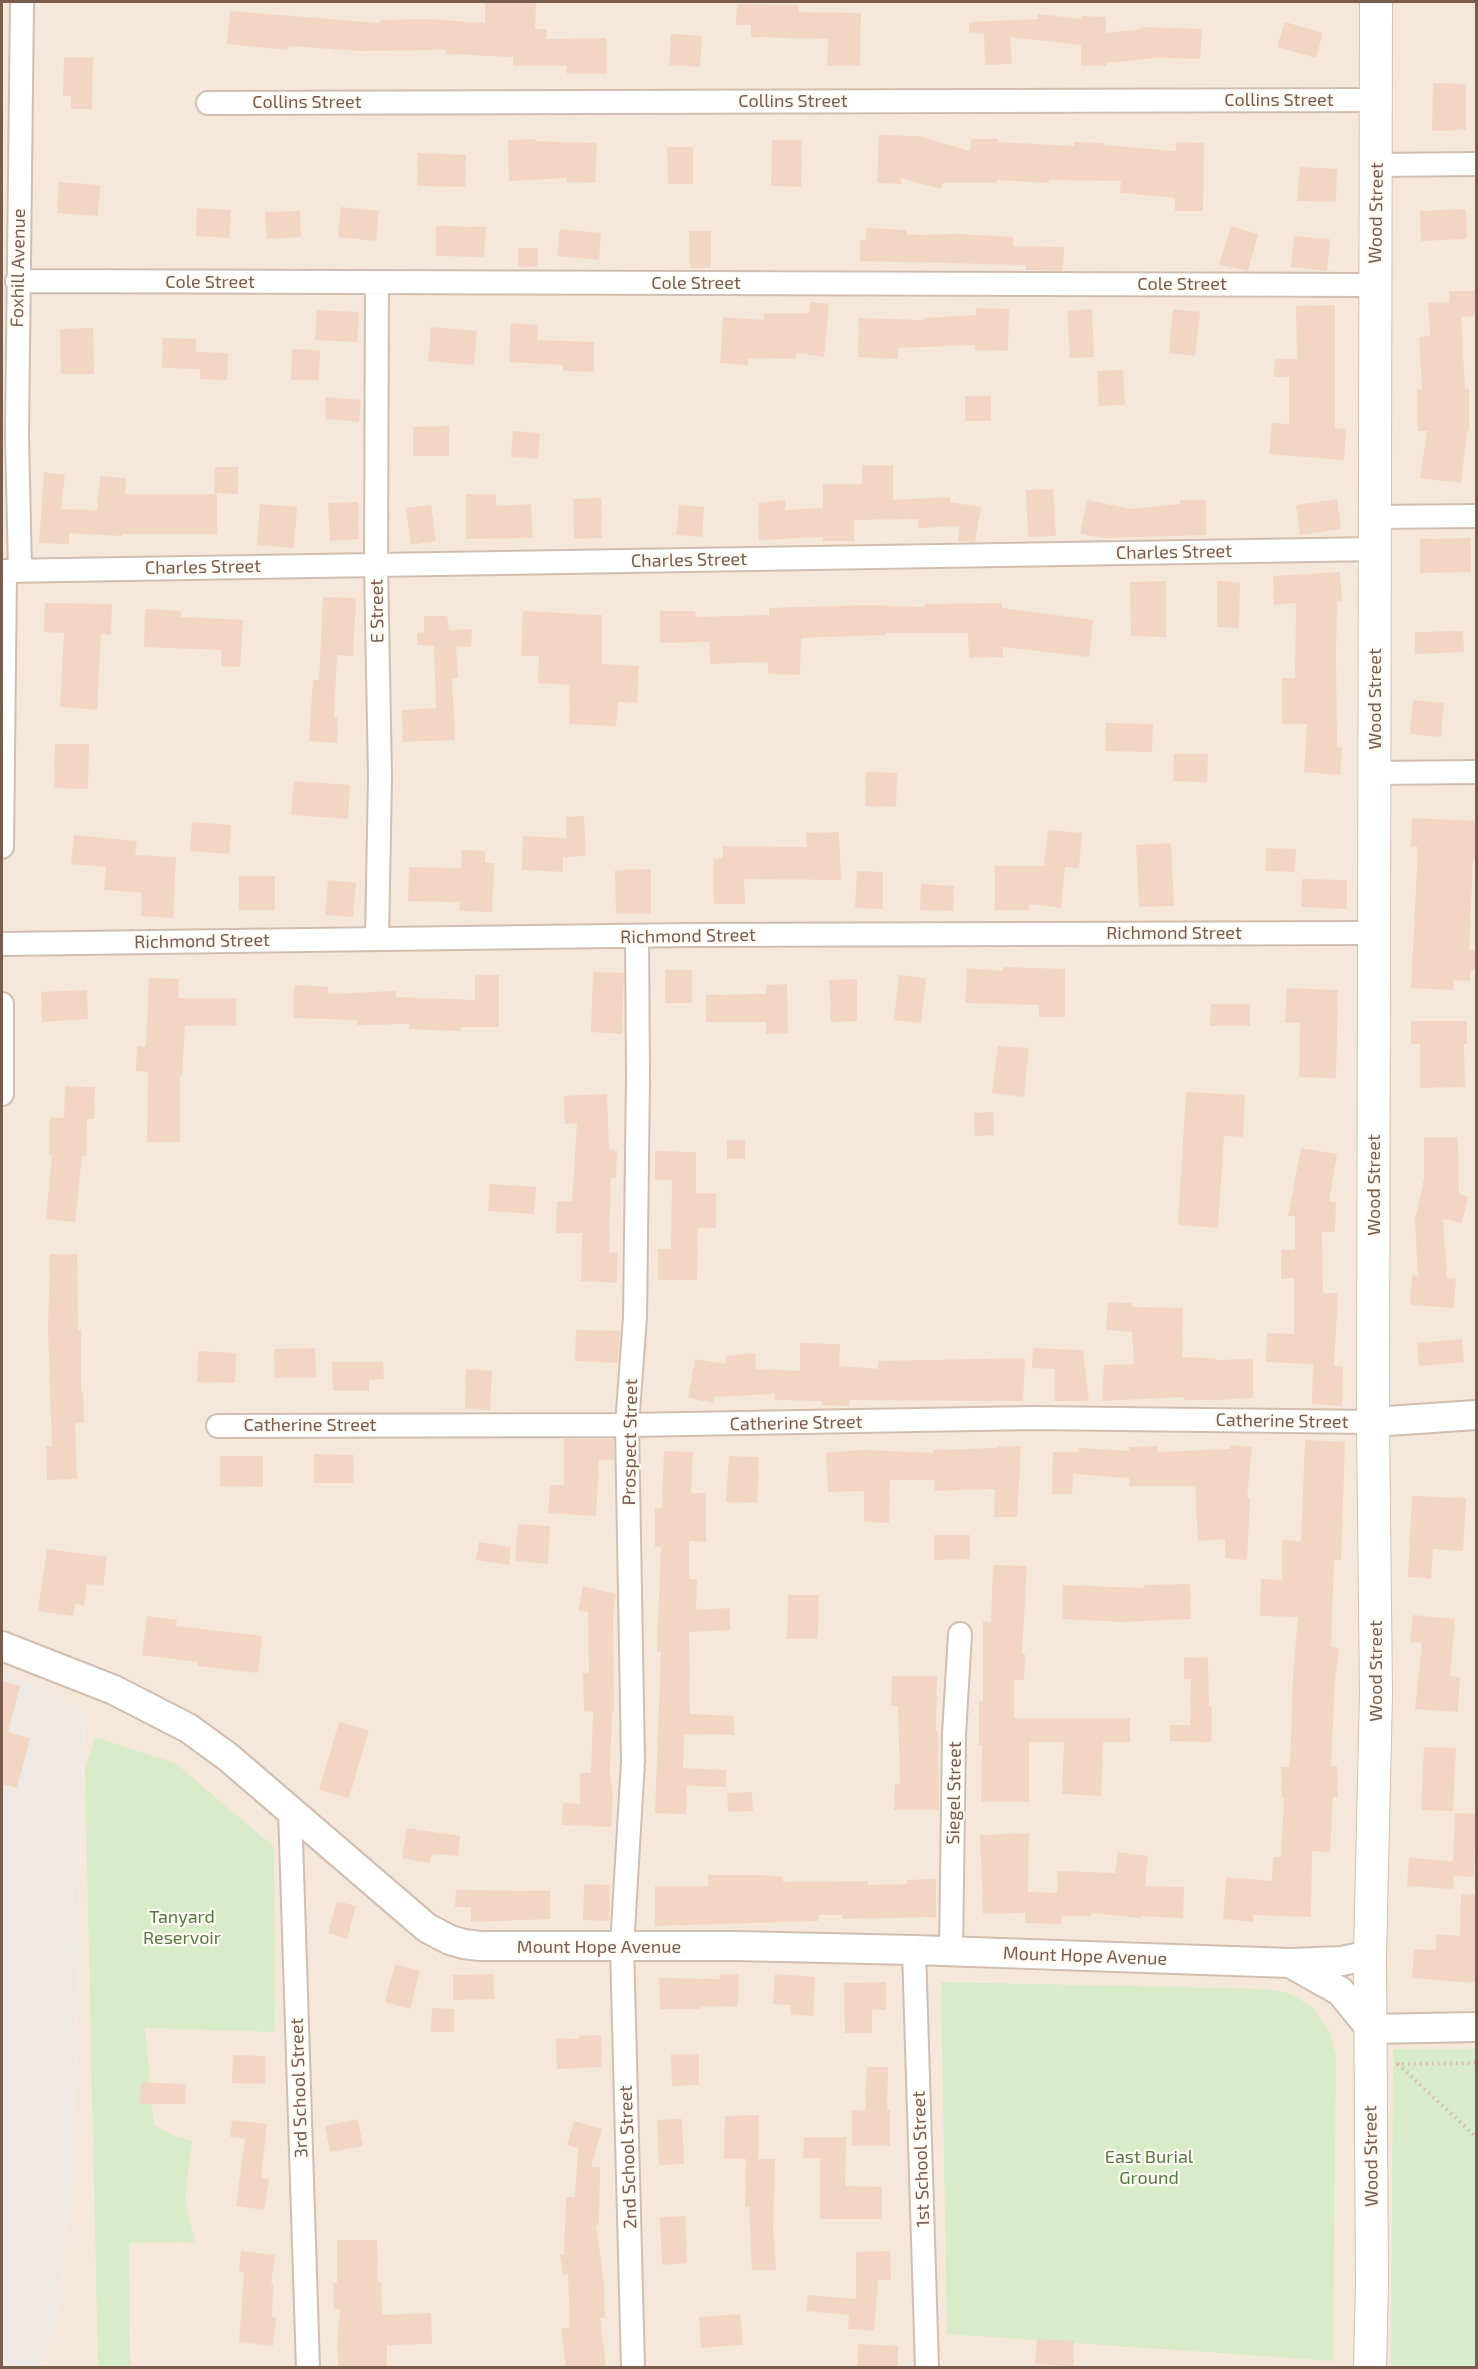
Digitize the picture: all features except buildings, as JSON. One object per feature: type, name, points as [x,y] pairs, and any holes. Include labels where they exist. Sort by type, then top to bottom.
[{"type":"main road","name":"Wood Street","points":[[1370,2367],[1370,1954],[1376,1694],[1373,1422],[1376,2]]},
{"type":"street","name":"Foxhill Avenue","points":[[2,847],[9,571],[17,436],[22,2]]},
{"type":"street","name":"Collins Street","points":[[208,103],[1377,100]]},
{"type":"street","points":[[1376,165],[1476,164]]},
{"type":"street","name":"Cole Street","points":[[17,282],[1375,285]]},
{"type":"street","name":"E Street","points":[[377,282],[376,565],[380,777],[377,939]]},
{"type":"street","points":[[1374,517],[1476,516]]},
{"type":"street","name":"Charles Street","points":[[9,571],[1376,549]]},
{"type":"street","points":[[1375,773],[1476,772]]},
{"type":"street","name":"Richmond Street","points":[[2,944],[711,935],[1375,933]]},
{"type":"street","name":"Prospect Street","points":[[622,1947],[633,1761],[627,1425],[635,1317],[637,937]]},
{"type":"street","points":[[2,1004],[2,1094]]},
{"type":"street","points":[[1373,1422],[1476,1415]]},
{"type":"street","name":"Catherine Street","points":[[218,1426],[627,1425],[1033,1418],[1373,1422]]},
{"type":"street","name":"Siegel Street","points":[[951,1952],[954,1734],[960,1634]]},
{"type":"street","name":"Mount Hope Avenue","points":[[2,1646],[114,1690],[173,1719],[228,1757],[427,1928],[450,1940],[480,1946],[736,1946],[1290,1963],[1342,1961],[1370,1954]]},
{"type":"street","name":"3rd School Street","points":[[290,1809],[308,2367]]},
{"type":"street","name":"2nd School Street","points":[[622,1947],[633,2367]]},
{"type":"street","name":"1st School Street","points":[[914,1950],[927,2367]]},
{"type":"street","name":"Mount Hope Avenue","points":[[1290,1963],[1340,1991],[1371,2029]]},
{"type":"street","points":[[1371,2029],[1476,2027]]},
{"type":"path","points":[[1371,2029],[1396,2063],[1476,2137]]},
{"type":"path","points":[[1396,2063],[1476,2063]]},
{"type":"shaded area","points":[[2,2],[1476,2],[1476,2367],[41,2367],[58,2309],[73,2160],[84,1712],[2,1670]]},
{"type":"shaded area","points":[[2,1670],[84,1712],[73,2160],[58,2309],[41,2367],[2,2367]]},
{"type":"green space","name":"Tanyard Reservoir","points":[[95,1737],[175,1763],[274,1847],[275,2032],[145,2028],[154,2125],[174,2136],[192,2141],[185,2201],[195,2242],[129,2243],[130,2367],[98,2367],[85,1769]]},
{"type":"green space","name":"East Burial Ground","points":[[941,1982],[1270,1989],[1291,1994],[1313,2008],[1329,2031],[1336,2054],[1333,2361],[947,2334]]},
{"type":"green space","points":[[1393,2049],[1476,2049],[1476,2367],[1391,2367]]}]
